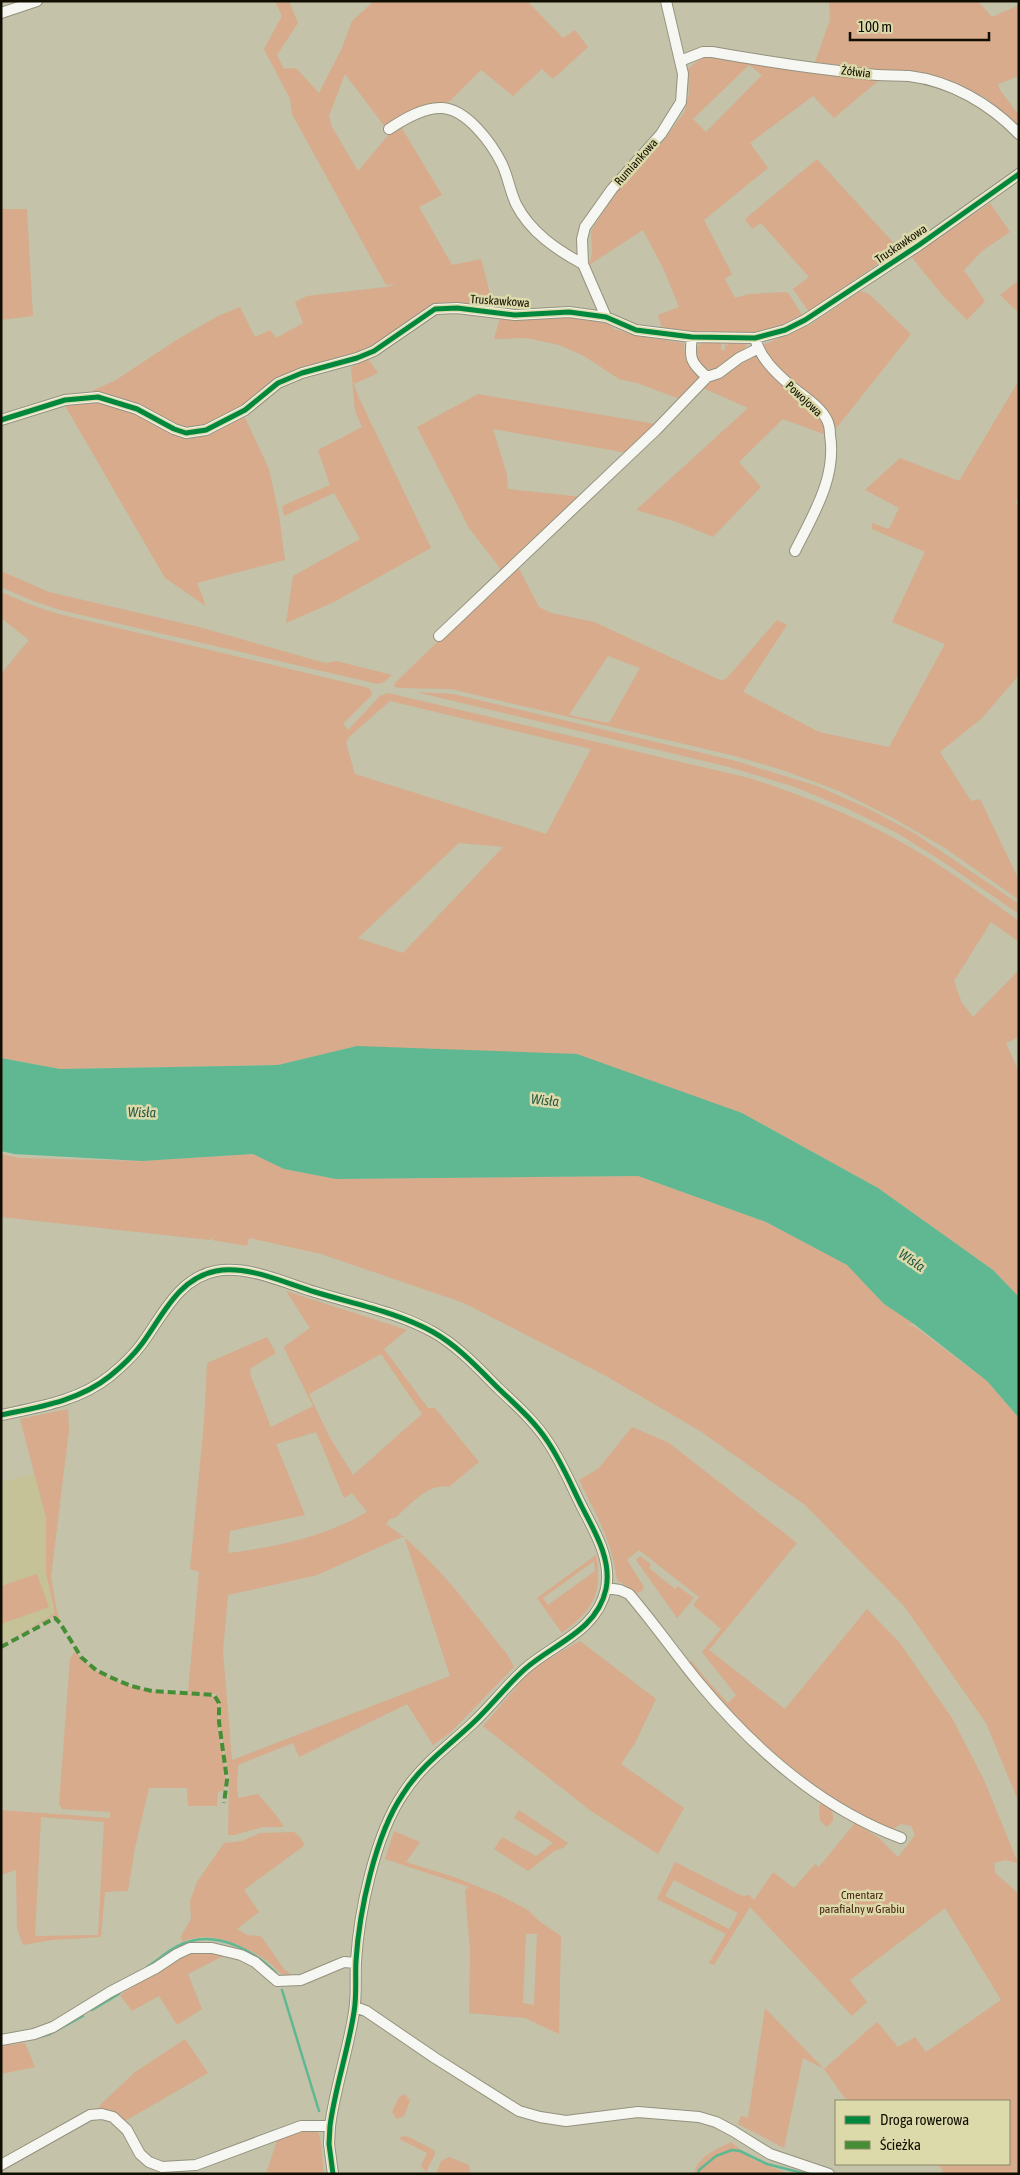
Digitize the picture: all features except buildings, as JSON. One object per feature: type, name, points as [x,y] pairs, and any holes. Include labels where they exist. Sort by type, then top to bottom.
[{"type":"street","points":[[2,10],[38,1]]},
{"type":"street","name":"Rumiankowa","points":[[606,318],[583,264],[582,239],[585,227],[612,189],[661,134],[681,102],[683,74],[666,1]]},
{"type":"street","name":"Żółwia","points":[[680,60],[703,52],[712,52],[789,65],[868,74],[910,76],[936,82],[981,101],[1019,134]]},
{"type":"street","points":[[389,129],[415,115],[429,110],[444,108],[469,120],[492,147],[502,164],[516,204],[535,230],[547,242],[583,264]]},
{"type":"street","name":"Truskawkowa","points":[[1,420],[65,400],[98,397],[137,409],[174,429],[195,433],[232,418],[278,383],[374,351],[436,309],[458,308],[515,315],[569,312],[606,318],[636,330],[692,337],[754,338],[785,330],[806,320],[919,245],[1019,174]]},
{"type":"street","points":[[692,337],[690,350],[693,364],[707,377]]},
{"type":"street","name":"Powojowa","points":[[754,338],[757,349],[767,363],[820,411],[828,422],[833,451],[828,481],[817,508],[795,550]]},
{"type":"street","points":[[439,636],[656,430],[707,377],[719,374],[739,358],[757,349]]},
{"type":"street","points":[[1,1415],[61,1402],[100,1384],[135,1352],[183,1287],[198,1277],[225,1270],[259,1275],[402,1319],[434,1333],[466,1357],[526,1414],[555,1453],[602,1549],[606,1565],[606,1588],[598,1610],[587,1624],[524,1670],[477,1719],[430,1762],[404,1791],[389,1820],[375,1862],[360,1923],[356,1963],[355,2007],[330,2126],[329,2144],[333,2174]]},
{"type":"street","points":[[606,1588],[620,1590],[629,1594],[708,1693],[782,1767],[833,1806],[901,1838]]},
{"type":"street","points":[[1,2040],[34,2034],[53,2027],[110,1992],[190,1948],[212,1948],[241,1955],[255,1962],[276,1981],[301,1980],[344,1962],[356,1963]]},
{"type":"street","points":[[355,2007],[366,2011],[435,2058],[520,2111],[540,2117],[566,2121],[638,2112],[699,2117],[716,2122],[770,2154],[829,2174]]},
{"type":"street","points":[[1,2165],[90,2116],[102,2114],[113,2117],[127,2130],[140,2154],[149,2162],[162,2167],[196,2164],[301,2126],[330,2126]]},
{"type":"shaded area","points":[[35,1474],[46,1518],[46,1573],[55,1613],[1,1644],[1,1482]]},
{"type":"green space","points":[[275,1],[289,1],[298,23],[277,55],[284,69],[296,68],[319,93],[342,48],[352,21],[374,1],[530,1],[529,3],[563,38],[575,30],[588,47],[553,79],[542,69],[513,96],[481,70],[449,102],[436,105],[385,127],[345,74],[329,116],[332,127],[358,171],[390,133],[400,125],[442,195],[419,207],[452,265],[481,259],[491,297],[499,309],[434,307],[361,354],[319,366],[240,407],[269,469],[279,515],[285,560],[197,583],[206,606],[165,578],[64,404],[86,402],[94,390],[116,380],[178,339],[218,316],[240,307],[255,337],[270,330],[276,338],[303,323],[295,302],[307,296],[386,287],[397,284],[386,285],[292,114],[290,99],[264,49],[282,16]]},
{"type":"green space","points":[[829,1],[978,1],[992,17],[1019,5],[1019,76],[998,84],[1000,90],[1019,115],[1019,128],[985,97],[940,77],[914,71],[874,69],[815,62],[830,20]]},
{"type":"green space","points":[[705,55],[883,77],[834,118],[813,96],[750,143],[768,168],[704,220],[732,274],[725,279],[735,298],[749,294],[786,292],[802,315],[784,324],[754,332],[723,334],[662,329],[658,315],[679,307],[664,270],[643,230],[589,265],[592,253],[591,231],[614,195],[665,139],[685,111],[689,93],[688,69]],"holes":[[[749,65],[762,75],[706,132],[693,119]]]},
{"type":"green space","points":[[817,159],[899,249],[809,312],[793,289],[809,277],[761,223],[752,229],[745,219]]},
{"type":"green space","points":[[990,203],[1010,232],[982,251],[964,270],[985,301],[967,320],[943,296],[910,255]]},
{"type":"green space","points":[[1,209],[27,209],[33,316],[1,320]]},
{"type":"green space","points":[[1019,280],[1019,313],[1000,295]]},
{"type":"green space","points":[[860,291],[869,294],[911,334],[834,431],[765,355],[763,345],[811,324]]},
{"type":"green space","points":[[587,317],[605,320],[614,329],[638,336],[684,343],[688,363],[701,380],[680,399],[637,383],[619,379],[584,356],[559,345],[527,338],[494,339],[500,318]]},
{"type":"green space","points":[[703,342],[721,343],[721,350],[725,350],[725,345],[728,345],[728,343],[744,343],[747,346],[727,363],[709,371],[705,370],[696,361],[695,349]]},
{"type":"green space","points":[[754,354],[824,423],[826,435],[783,419],[739,462],[761,487],[713,537],[677,522],[636,510],[748,408],[703,388],[709,382],[719,379]]},
{"type":"green space","points":[[368,359],[378,373],[354,384],[431,548],[334,602],[286,623],[293,576],[360,539],[334,493],[284,516],[282,506],[330,485],[318,450],[362,427],[355,411],[351,367]]},
{"type":"green space","points":[[1019,380],[1019,497],[1015,503],[1019,505],[1019,675],[982,718],[940,752],[971,801],[980,799],[1019,880],[1019,900],[945,848],[893,818],[839,791],[785,771],[735,756],[451,689],[399,688],[394,686],[517,565],[539,607],[551,613],[594,622],[720,680],[726,679],[777,620],[787,625],[743,692],[819,732],[889,747],[945,644],[892,622],[925,552],[872,529],[872,523],[889,529],[899,508],[865,490],[900,458],[959,481]],"holes":[[[608,656],[640,668],[609,723],[569,715]]]},
{"type":"green space","points":[[478,394],[656,424],[627,453],[493,429],[507,475],[508,489],[582,497],[503,572],[469,528],[417,427]]},
{"type":"green space","points":[[1,571],[49,592],[199,627],[325,663],[336,661],[392,675],[384,682],[378,684],[60,610],[1,587]]},
{"type":"green space","points":[[1,592],[31,605],[59,614],[369,688],[372,693],[371,696],[343,724],[348,730],[380,696],[388,693],[749,778],[805,797],[859,820],[910,847],[942,867],[1019,921],[1019,942],[991,922],[954,981],[962,1003],[973,1017],[1019,970],[1019,1037],[1006,1043],[1019,1072],[1019,1297],[993,1270],[878,1188],[742,1113],[357,1046],[278,1065],[60,1069],[1,1058],[1,674],[29,640],[1,618]],"holes":[[[390,701],[591,749],[546,834],[355,774],[346,743],[349,737]],[[459,843],[503,847],[403,953],[358,938]]]},
{"type":"green space","points":[[416,692],[453,694],[736,761],[817,786],[867,808],[914,833],[1019,904],[1019,914],[942,861],[897,833],[848,809],[795,787],[729,767]]},
{"type":"green space","points":[[1,1154],[19,1158],[142,1161],[254,1154],[284,1169],[336,1179],[638,1176],[766,1222],[847,1265],[884,1304],[914,1324],[904,1325],[914,1326],[987,1381],[1019,1418],[1019,1803],[986,1723],[904,1606],[805,1505],[700,1431],[606,1376],[464,1303],[321,1254],[249,1238],[247,1246],[212,1240],[217,1234],[210,1240],[1,1217]]},
{"type":"green space","points":[[286,1291],[407,1330],[384,1349],[428,1408],[435,1408],[479,1462],[449,1487],[442,1486],[427,1491],[395,1518],[390,1519],[386,1524],[403,1537],[317,1575],[228,1595],[223,1651],[232,1760],[450,1676],[405,1538],[451,1585],[507,1654],[514,1667],[451,1732],[433,1745],[407,1704],[299,1757],[293,1743],[238,1765],[238,1798],[258,1794],[284,1827],[263,1827],[228,1835],[229,1777],[220,1726],[219,1700],[217,1695],[211,1693],[188,1692],[199,1572],[190,1569],[204,1422],[207,1363],[267,1337],[276,1353],[251,1368],[250,1374],[271,1427],[313,1406],[284,1348],[310,1328]],"holes":[[[381,1354],[422,1414],[353,1475],[329,1436],[309,1394]],[[316,1432],[344,1498],[352,1493],[367,1512],[351,1521],[300,1540],[228,1553],[230,1531],[305,1515],[276,1444]]]},
{"type":"green space","points":[[68,1409],[69,1431],[51,1576],[57,1612],[61,1622],[56,1616],[51,1617],[1,1645],[55,1613],[46,1573],[46,1518],[20,1419]]},
{"type":"green space","name":"Cmentarz parafialny w Grabiu","points":[[632,1427],[669,1443],[797,1543],[709,1650],[785,1709],[867,1609],[899,1642],[952,1718],[984,1780],[1018,1863],[1005,1860],[994,1863],[995,1873],[1016,1891],[1019,1897],[1019,2174],[944,2174],[940,2165],[1010,2165],[1010,2100],[846,2100],[824,2069],[877,2022],[898,2047],[915,2037],[926,2052],[1001,2000],[945,1908],[850,1980],[867,2002],[852,2016],[750,1907],[714,1965],[709,1963],[726,1934],[657,1899],[675,1862],[742,1896],[749,1895],[754,1900],[773,1872],[794,1888],[815,1864],[819,1867],[855,1823],[879,1838],[898,1857],[915,1835],[911,1826],[901,1824],[892,1830],[849,1812],[816,1790],[780,1760],[738,1719],[688,1665],[692,1661],[728,1703],[736,1695],[702,1652],[721,1629],[693,1605],[699,1597],[639,1550],[627,1560],[644,1587],[642,1591],[633,1594],[628,1587],[617,1580],[607,1540],[579,1480],[598,1469]],"holes":[[[674,1880],[738,1913],[729,1929],[665,1896]]]},
{"type":"green space","points":[[596,1555],[598,1580],[596,1591],[588,1608],[573,1625],[562,1633],[537,1598]],"holes":[[[594,1561],[595,1571],[548,1605],[543,1598]]]},
{"type":"green space","points":[[640,1556],[651,1564],[649,1568],[675,1589],[679,1585],[679,1587],[694,1598],[677,1618],[636,1560]]},
{"type":"green space","points":[[37,1574],[49,1607],[1,1624],[1,1586]]},
{"type":"green space","points":[[580,1641],[656,1699],[635,1743],[621,1764],[684,1808],[658,1854],[591,1811],[483,1726],[526,1676],[539,1664]]},
{"type":"green space","points":[[75,1651],[97,1671],[123,1684],[137,1688],[166,1693],[203,1694],[215,1698],[217,1701],[218,1728],[226,1774],[224,1790],[218,1792],[217,1806],[188,1806],[187,1788],[149,1788],[135,1848],[128,1891],[105,1892],[101,1937],[52,1940],[23,1945],[17,1928],[16,1870],[1,1875],[1,1810],[110,1818],[110,1812],[62,1809],[59,1804],[70,1659]],"holes":[[[41,1817],[104,1822],[98,1935],[35,1936]]]},
{"type":"green space","points":[[823,1802],[830,1808],[833,1815],[833,1821],[827,1827],[820,1821],[819,1806]]},
{"type":"green space","points":[[519,1810],[568,1843],[528,1871],[494,1849],[502,1837],[536,1856],[553,1843],[514,1818]]},
{"type":"green space","points":[[394,1831],[420,1842],[406,1862],[454,1877],[499,1895],[528,1910],[539,1921],[561,1936],[559,2034],[525,2018],[469,2013],[470,1952],[465,1890],[469,1887],[385,1859]],"holes":[[[526,1934],[537,1934],[534,2005],[523,2003]]]},
{"type":"green space","points":[[294,1832],[305,1845],[244,1890],[259,1912],[237,1929],[247,1935],[261,1936],[284,1969],[294,1977],[281,1974],[257,1954],[225,1940],[204,1937],[182,1942],[181,1936],[191,1919],[190,1901],[197,1882],[224,1843],[242,1841],[260,1833]]},
{"type":"green space","points":[[203,1951],[227,1954],[188,1974],[202,2009],[177,2025],[159,1996],[132,2011],[120,1995],[186,1953]]},
{"type":"green space","points":[[765,2008],[824,2069],[803,2058],[784,2148],[738,2124],[741,2116],[748,2118]]},
{"type":"green space","points":[[185,2039],[208,2073],[125,2121],[115,2113],[98,2107],[135,2072]]},
{"type":"green space","points":[[25,2043],[35,2067],[1,2074],[1,2046]]},
{"type":"green space","points":[[405,2094],[410,2101],[404,2116],[397,2119],[392,2112],[399,2097]]},
{"type":"green space","points":[[305,2129],[317,2131],[319,2134],[324,2174],[266,2174],[277,2140]]},
{"type":"green space","points":[[402,2136],[409,2137],[434,2150],[435,2154],[426,2172],[421,2166],[427,2153],[399,2139]]},
{"type":"green space","points":[[731,2142],[752,2159],[789,2174],[694,2174],[703,2158]]},
{"type":"green space","points":[[449,2157],[469,2165],[470,2174],[436,2174],[441,2161]]},
{"type":"water","name":"Wisła","points":[[357,1046],[577,1054],[742,1113],[878,1188],[993,1270],[1019,1297],[1019,1418],[987,1381],[914,1324],[884,1304],[847,1265],[766,1222],[638,1176],[336,1179],[284,1169],[253,1154],[142,1161],[14,1154],[1,1151],[1,1058],[60,1069],[278,1065]]},
{"type":"waterway","points":[[147,1967],[173,1949],[185,1943],[202,1939],[226,1942],[237,1946],[258,1958],[276,1973]]},
{"type":"waterway","points":[[282,1990],[319,2111]]},
{"type":"waterway","points":[[92,2010],[119,1994]]},
{"type":"waterway","points":[[43,2036],[83,2016]]},
{"type":"waterway","points":[[698,2174],[699,2170],[716,2156],[732,2150],[740,2151],[767,2164],[806,2174]]},
{"type":"marked path","points":[[1,1647],[55,1618],[81,1657],[96,1670],[110,1677],[131,1686],[152,1691],[214,1695],[219,1703],[219,1722],[227,1780],[224,1803]]},
{"type":"cycle path","points":[[1,420],[65,400],[98,397],[137,409],[174,429],[186,433],[206,430],[245,410],[278,383],[302,373],[357,358],[374,351],[435,309],[457,308],[515,315],[569,312],[606,317],[636,330],[692,337],[755,338],[785,330],[805,320],[919,245],[1019,174]]},
{"type":"cycle path","points":[[1,1415],[58,1402],[98,1385],[134,1354],[181,1290],[203,1275],[216,1271],[241,1270],[405,1319],[433,1332],[451,1344],[519,1408],[543,1435],[562,1466],[597,1536],[607,1567],[607,1578],[606,1589],[601,1603],[593,1616],[573,1635],[525,1669],[474,1722],[418,1774],[403,1794],[384,1830],[365,1897],[356,1961],[354,2012],[330,2126],[329,2144],[333,2174]]}]
